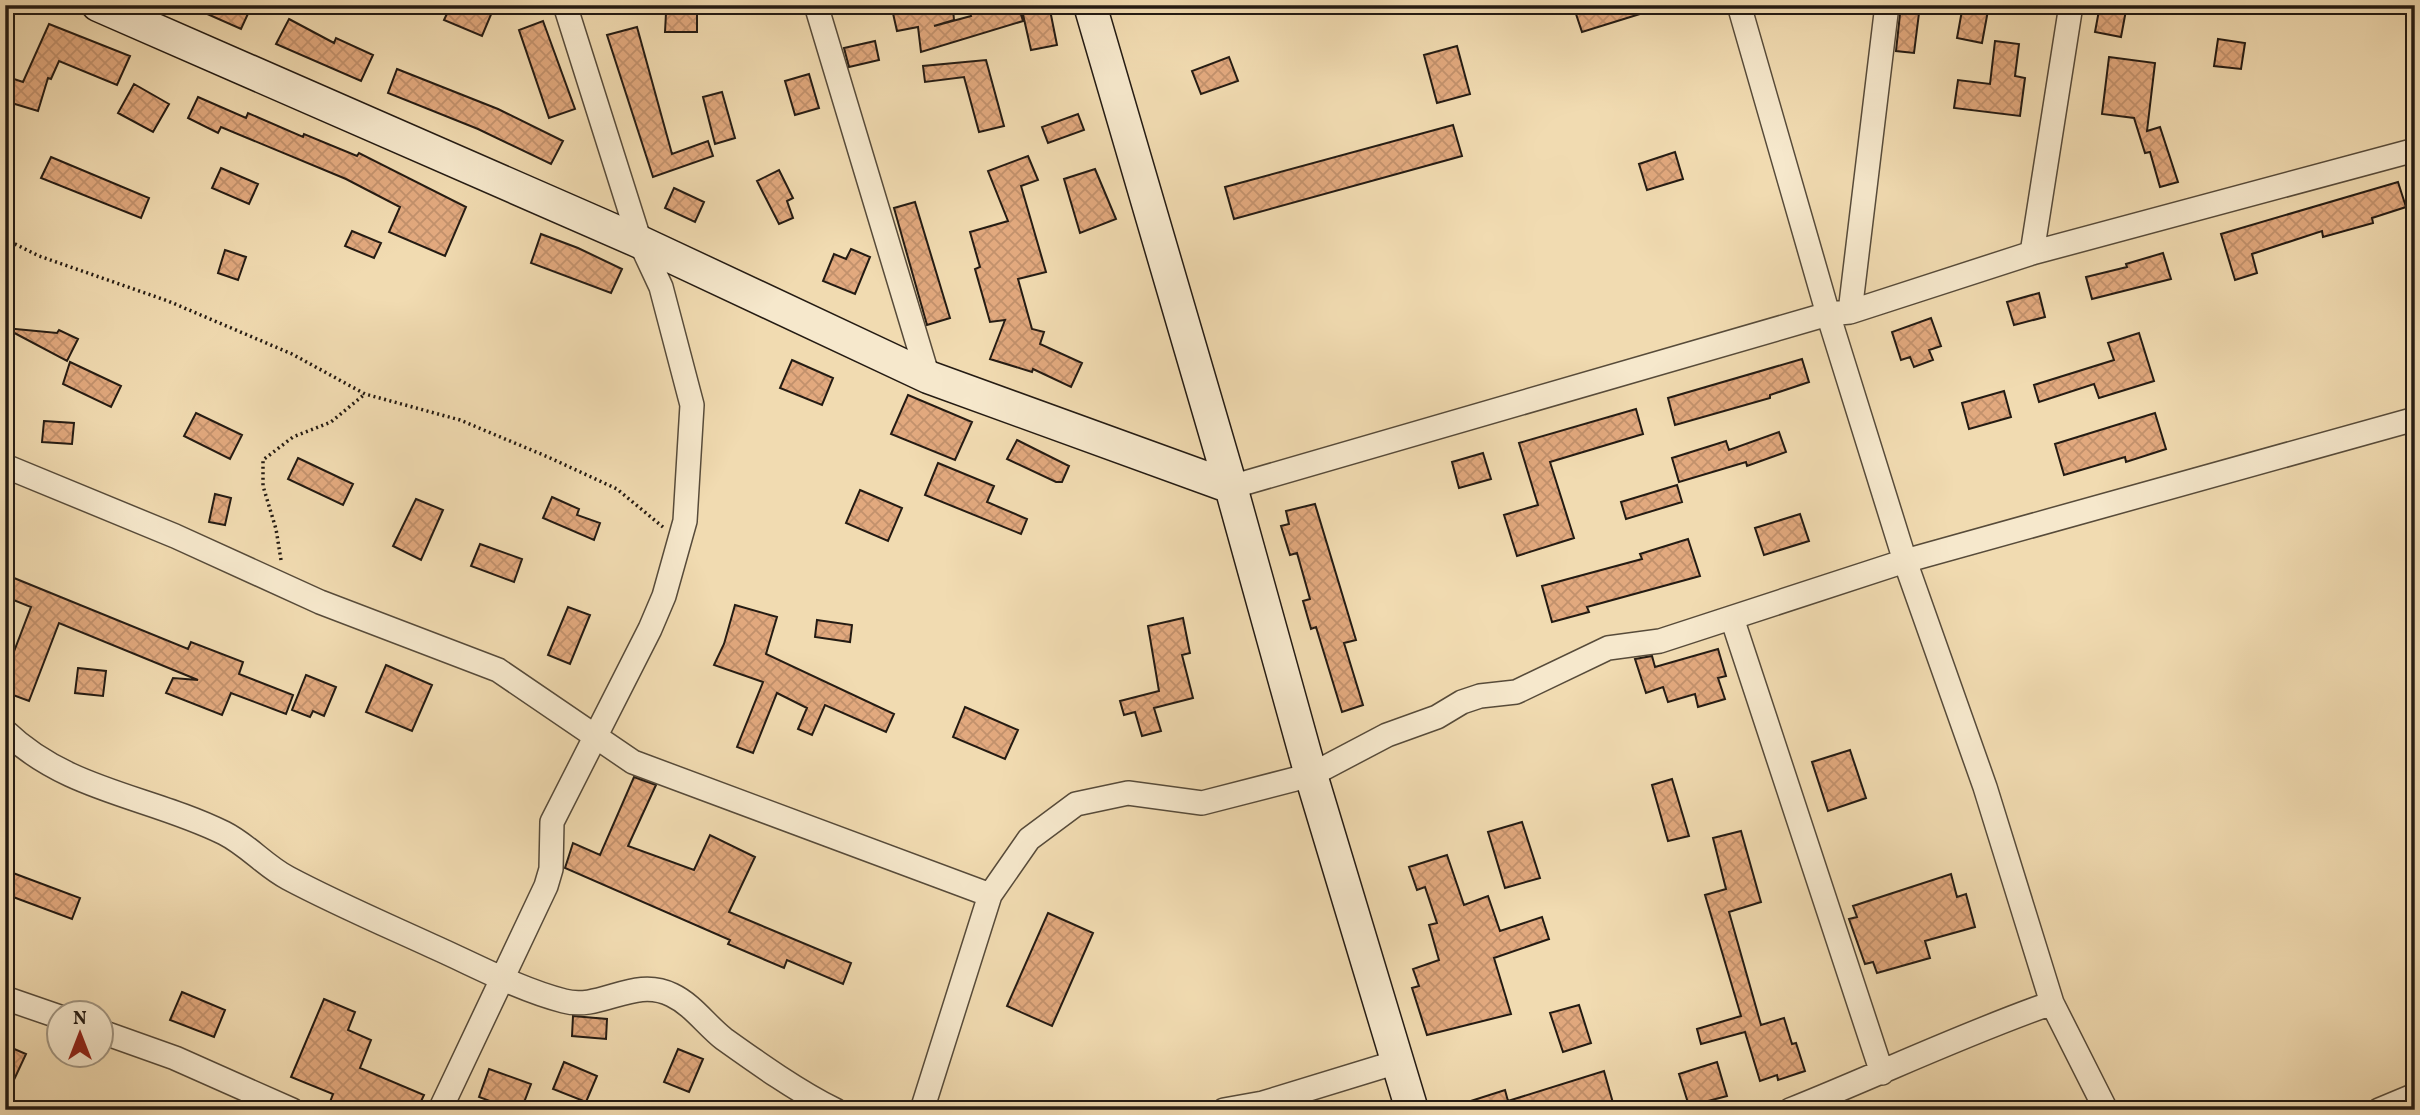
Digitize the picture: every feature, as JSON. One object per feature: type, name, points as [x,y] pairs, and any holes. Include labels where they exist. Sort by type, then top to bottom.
[{"type":"street","points":[[98,5],[640,242],[928,377],[1231,487],[1839,313],[2032,253],[2415,150]]},
{"type":"street","points":[[440,1110],[548,877],[552,821],[650,629],[664,596],[685,521],[692,405],[661,287],[640,242],[565,5]]},
{"type":"street","points":[[816,5],[928,377]]},
{"type":"street","points":[[1090,5],[1231,487],[1311,775],[1412,1110]]},
{"type":"street","points":[[1739,5],[1839,313],[1905,561],[1985,787],[2052,1003],[2106,1110]]},
{"type":"street","points":[[1839,313],[1887,5]]},
{"type":"street","points":[[2032,253],[2071,5]]},
{"type":"street","points":[[922,1110],[990,895],[1029,839],[1076,804],[1105,795],[1128,793],[1202,803],[1311,775],[1387,735],[1437,717],[1462,702],[1480,696],[1516,692],[1608,648],[1660,640],[1849,577],[2415,419]]},
{"type":"street","points":[[5,466],[280,583],[498,670],[633,762],[990,895]]},
{"type":"street","points":[[1732,618],[1882,1073]]},
{"type":"street","points":[[5,731],[40,761],[66,775],[194,819],[250,849],[287,878],[502,978],[576,1004],[632,990],[651,988],[671,994],[690,1006],[724,1039],[813,1099],[835,1110]]},
{"type":"street","points":[[5,998],[46,1012]]},
{"type":"street","points":[[1790,1110],[1882,1073],[1974,1030],[2052,1003]]},
{"type":"street","points":[[116,1037],[175,1058],[292,1110]]},
{"type":"street","points":[[1224,1110],[1263,1103],[1396,1062]]},
{"type":"street","points":[[2379,1110],[2415,1095]]},
{"type":"path","points":[[5,239],[39,256],[168,300],[292,354],[365,394],[460,420],[617,489],[680,540]]},
{"type":"path","points":[[280,583],[282,554],[263,486],[263,460],[293,438],[331,422],[365,394]]},
{"type":"building","points":[[187,5],[252,5],[241,29]]},
{"type":"building","points":[[451,5],[495,5],[482,36],[444,20]]},
{"type":"building","points":[[672,5],[697,5],[697,32],[665,32],[666,13],[671,13]]},
{"type":"building","points":[[913,5],[915,12],[953,9],[954,20],[934,26],[971,16],[970,13],[996,5],[1018,5],[1023,21],[921,52],[918,27],[897,31],[892,9]]},
{"type":"building","points":[[1049,5],[1057,45],[1031,50],[1022,10]]},
{"type":"building","points":[[1573,5],[1655,5],[1656,9],[1582,32]]},
{"type":"building","points":[[1901,5],[1920,5],[1914,53],[1896,51]]},
{"type":"building","points":[[1963,5],[1989,5],[1982,43],[1957,38]]},
{"type":"building","points":[[2100,5],[2127,5],[2121,37],[2095,32]]},
{"type":"building","points":[[289,19],[334,43],[336,38],[373,55],[361,81],[276,44]]},
{"type":"building","points":[[543,21],[575,109],[549,118],[519,30]]},
{"type":"building","points":[[49,24],[130,56],[117,85],[59,61],[51,79],[48,78],[38,111],[5,101],[11,78],[23,82]]},
{"type":"building","points":[[637,27],[672,154],[708,141],[713,156],[653,177],[607,35]]},
{"type":"building","points":[[2218,39],[2245,43],[2241,69],[2214,66]]},
{"type":"building","points":[[875,41],[879,60],[849,67],[844,48]]},
{"type":"building","points":[[1995,41],[2019,44],[2015,76],[2025,78],[2020,116],[1954,108],[1958,80],[1990,84]]},
{"type":"building","points":[[1457,46],[1470,94],[1437,103],[1424,55]]},
{"type":"building","points":[[1229,57],[1238,81],[1201,94],[1192,71]]},
{"type":"building","points":[[2109,57],[2155,63],[2147,131],[2160,127],[2178,182],[2160,187],[2150,152],[2145,153],[2134,118],[2102,114]]},
{"type":"building","points":[[986,60],[1004,126],[979,132],[964,77],[925,82],[923,66]]},
{"type":"building","points":[[397,69],[498,109],[563,141],[551,164],[478,129],[388,93]]},
{"type":"building","points":[[809,74],[819,108],[795,115],[785,81]]},
{"type":"building","points":[[134,84],[169,104],[153,132],[118,113]]},
{"type":"building","points":[[722,92],[735,138],[715,144],[703,97]]},
{"type":"building","points":[[198,97],[246,118],[248,113],[303,137],[304,134],[357,156],[359,153],[466,207],[445,256],[389,232],[400,207],[346,179],[221,127],[218,133],[188,118]]},
{"type":"building","points":[[1078,114],[1084,130],[1048,143],[1042,127]]},
{"type":"building","points":[[1453,125],[1462,156],[1234,219],[1225,187]]},
{"type":"building","points":[[1675,152],[1683,179],[1647,190],[1639,164]]},
{"type":"building","points":[[1028,156],[1038,180],[1021,186],[1046,272],[1018,279],[1032,329],[1044,332],[1040,344],[1082,363],[1071,387],[1033,369],[1032,372],[990,359],[1005,320],[990,322],[975,269],[980,267],[970,232],[1008,221],[988,171]]},
{"type":"building","points":[[51,157],[149,198],[141,218],[41,178]]},
{"type":"building","points":[[221,168],[258,184],[249,204],[212,188]]},
{"type":"building","points":[[1095,169],[1116,219],[1080,233],[1064,179]]},
{"type":"building","points":[[779,170],[793,198],[787,201],[793,218],[779,224],[757,181]]},
{"type":"building","points":[[2398,182],[2406,207],[2372,218],[2373,223],[2323,237],[2322,231],[2252,254],[2257,273],[2235,280],[2221,234]]},
{"type":"building","points":[[674,188],[704,202],[695,222],[665,208]]},
{"type":"building","points":[[915,202],[950,318],[927,325],[894,208]]},
{"type":"building","points":[[352,231],[381,243],[374,258],[345,246]]},
{"type":"building","points":[[541,234],[622,269],[611,293],[531,263]]},
{"type":"building","points":[[851,249],[870,257],[855,294],[823,281],[834,254],[846,259]]},
{"type":"building","points":[[225,250],[246,257],[238,280],[218,273]]},
{"type":"building","points":[[2163,253],[2171,279],[2092,299],[2086,277],[2127,267],[2126,264]]},
{"type":"building","points":[[2039,293],[2045,317],[2014,325],[2007,302]]},
{"type":"building","points":[[1931,318],[1941,346],[1929,350],[1933,360],[1914,367],[1910,357],[1901,360],[1892,332]]},
{"type":"building","points":[[5,328],[57,333],[59,330],[78,339],[67,361]]},
{"type":"building","points":[[2139,333],[2154,381],[2099,398],[2094,384],[2039,402],[2034,385],[2114,360],[2108,343]]},
{"type":"building","points":[[1802,359],[1809,382],[1770,395],[1770,398],[1675,425],[1668,398]]},
{"type":"building","points":[[792,360],[833,378],[822,405],[780,388]]},
{"type":"building","points":[[70,362],[121,386],[111,407],[63,384]]},
{"type":"building","points":[[2004,391],[2011,417],[1969,429],[1962,403]]},
{"type":"building","points":[[908,395],[972,422],[955,460],[891,434]]},
{"type":"building","points":[[1636,409],[1643,434],[1550,462],[1574,538],[1517,556],[1504,515],[1538,505],[1519,443]]},
{"type":"building","points":[[196,413],[242,435],[230,459],[184,436]]},
{"type":"building","points":[[2155,413],[2166,449],[2126,462],[2125,457],[2064,475],[2055,444]]},
{"type":"building","points":[[44,421],[74,423],[72,444],[42,442]]},
{"type":"building","points":[[1779,432],[1786,452],[1747,466],[1746,462],[1679,482],[1672,458],[1726,441],[1729,450]]},
{"type":"building","points":[[1017,440],[1069,466],[1062,482],[1056,482],[1007,459]]},
{"type":"building","points":[[1483,453],[1491,479],[1459,488],[1452,462]]},
{"type":"building","points":[[298,458],[353,484],[343,505],[288,479]]},
{"type":"building","points":[[938,463],[994,486],[987,502],[1027,519],[1021,534],[925,495]]},
{"type":"building","points":[[1677,485],[1682,502],[1626,519],[1621,502]]},
{"type":"building","points":[[860,490],[902,508],[888,541],[846,523]]},
{"type":"building","points":[[215,494],[231,498],[225,525],[209,522]]},
{"type":"building","points":[[552,497],[579,509],[577,515],[600,523],[594,540],[543,518]]},
{"type":"building","points":[[416,499],[443,510],[421,560],[393,546]]},
{"type":"building","points":[[1315,504],[1356,640],[1344,643],[1363,705],[1342,712],[1316,627],[1311,629],[1303,601],[1310,599],[1297,553],[1290,555],[1281,526],[1289,524],[1286,511]]},
{"type":"building","points":[[1800,514],[1809,541],[1764,555],[1755,528]]},
{"type":"building","points":[[1688,539],[1700,576],[1587,607],[1589,612],[1552,622],[1542,586],[1642,559],[1640,554]]},
{"type":"building","points":[[480,544],[522,559],[514,582],[471,566]]},
{"type":"building","points":[[14,578],[188,649],[191,642],[243,662],[239,674],[293,695],[286,714],[231,693],[222,715],[166,693],[173,678],[198,680],[59,623],[29,701],[5,692],[5,675],[31,607],[6,597]]},
{"type":"building","points":[[735,605],[777,617],[766,654],[894,714],[886,732],[825,705],[812,735],[798,729],[807,708],[777,693],[753,753],[737,747],[763,682],[714,665],[724,644]]},
{"type":"building","points":[[568,607],[590,615],[570,664],[548,655]]},
{"type":"building","points":[[1183,618],[1190,653],[1182,655],[1193,698],[1154,708],[1161,731],[1142,736],[1135,712],[1124,715],[1120,701],[1159,691],[1148,626]]},
{"type":"building","points":[[817,620],[852,625],[850,642],[815,637]]},
{"type":"building","points":[[1718,649],[1726,676],[1718,678],[1725,699],[1698,707],[1695,694],[1668,702],[1663,687],[1646,693],[1635,659],[1652,656],[1655,667]]},
{"type":"building","points":[[386,665],[432,685],[412,731],[366,712]]},
{"type":"building","points":[[78,668],[106,671],[103,696],[75,693]]},
{"type":"building","points":[[306,675],[336,687],[324,716],[313,711],[310,717],[292,710]]},
{"type":"building","points":[[965,707],[1018,730],[1005,759],[953,737]]},
{"type":"building","points":[[1850,750],[1866,798],[1828,811],[1812,762]]},
{"type":"building","points":[[634,777],[656,785],[628,846],[694,870],[710,835],[755,857],[729,912],[851,963],[843,984],[787,960],[784,968],[728,944],[730,940],[565,868],[573,843],[600,855]]},
{"type":"building","points":[[1672,779],[1689,836],[1668,841],[1652,785]]},
{"type":"building","points":[[1522,822],[1540,878],[1505,888],[1488,832]]},
{"type":"building","points":[[1741,831],[1761,902],[1729,912],[1761,1025],[1784,1018],[1792,1044],[1796,1043],[1805,1071],[1778,1080],[1777,1075],[1760,1081],[1745,1032],[1701,1044],[1697,1029],[1741,1016],[1705,895],[1726,889],[1713,838]]},
{"type":"building","points":[[1447,855],[1464,905],[1488,896],[1500,931],[1542,917],[1549,939],[1494,958],[1511,1014],[1427,1035],[1412,988],[1419,986],[1413,969],[1439,960],[1429,925],[1437,923],[1425,887],[1417,890],[1409,867]]},
{"type":"building","points":[[5,870],[80,898],[72,919],[5,894]]},
{"type":"building","points":[[1951,874],[1957,897],[1966,894],[1975,927],[1925,941],[1930,958],[1877,973],[1873,962],[1865,964],[1849,919],[1857,917],[1853,906]]},
{"type":"building","points":[[1048,913],[1093,933],[1052,1026],[1007,1006]]},
{"type":"building","points":[[182,992],[225,1010],[214,1037],[170,1020]]},
{"type":"building","points":[[324,999],[355,1012],[348,1030],[371,1040],[360,1068],[424,1095],[417,1110],[327,1110],[333,1094],[291,1077]]},
{"type":"building","points":[[1579,1005],[1591,1043],[1563,1052],[1550,1013]]},
{"type":"building","points":[[573,1016],[607,1019],[606,1039],[572,1036]]},
{"type":"building","points":[[5,1045],[26,1054],[5,1099]]},
{"type":"building","points":[[678,1049],[703,1059],[689,1092],[664,1082]]},
{"type":"building","points":[[564,1062],[597,1076],[586,1102],[553,1089]]},
{"type":"building","points":[[1717,1062],[1727,1096],[1689,1106],[1679,1074]]},
{"type":"building","points":[[489,1069],[531,1084],[523,1105],[514,1102],[511,1109],[479,1097]]},
{"type":"building","points":[[1604,1071],[1615,1110],[1455,1110],[1455,1106],[1505,1090],[1508,1101]]}]
